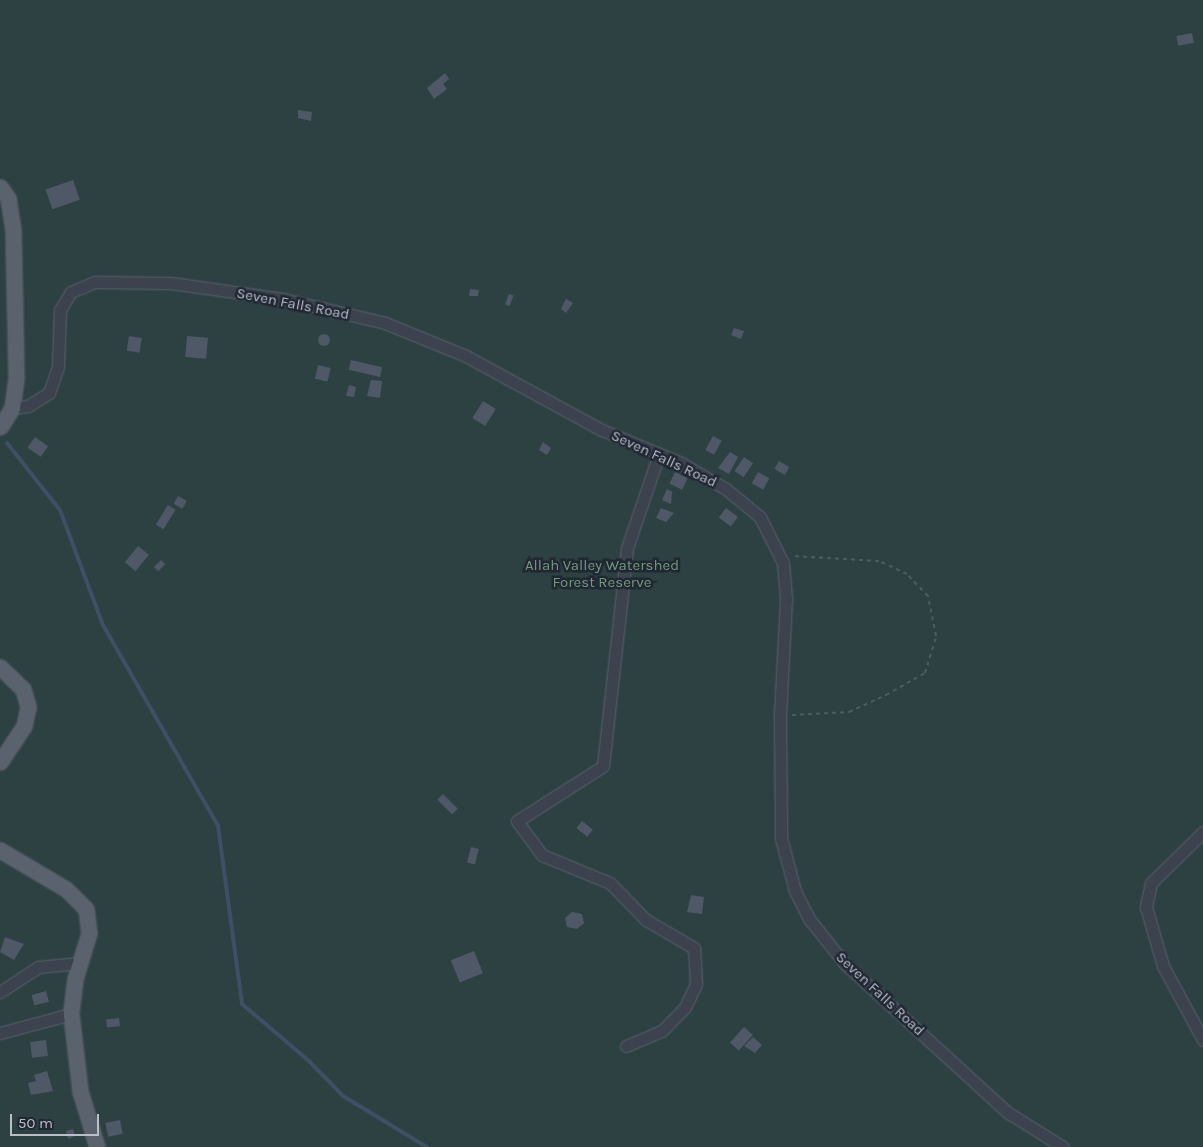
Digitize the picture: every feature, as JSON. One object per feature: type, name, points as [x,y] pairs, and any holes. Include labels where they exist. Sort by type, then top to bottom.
[{"type":"main road","points":[[0,187],[8,198],[13,230],[16,378],[12,408],[0,427]]},
{"type":"main road","points":[[0,667],[23,688],[28,707],[24,726],[0,762]]},
{"type":"main road","points":[[0,850],[81,900],[89,920],[71,1014],[80,1090],[97,1147]]},
{"type":"street","name":"Seven Falls Road","points":[[12,408],[28,406],[49,393],[58,367],[60,310],[71,292],[94,282],[171,283],[283,299],[385,323],[466,356],[602,430],[658,454],[726,489],[760,517],[780,555],[786,600],[780,716],[781,838],[785,865],[810,920],[845,964],[1007,1112],[1063,1147]]},
{"type":"street","points":[[626,1046],[662,1031],[685,1008],[696,984],[694,948],[685,939],[662,932],[651,924],[610,883],[542,855],[517,821],[603,766],[627,548],[658,454]]},
{"type":"street","points":[[1203,832],[1151,884],[1146,907],[1163,966],[1203,1040]]},
{"type":"street","points":[[0,992],[38,967],[80,963]]},
{"type":"street","points":[[0,1033],[71,1014]]},
{"type":"path","points":[[780,555],[879,561],[907,574],[928,596],[936,636],[925,672],[886,695],[849,712],[780,716]]},
{"type":"green space","name":"Allah Valley Watershed Forest Reserve","points":[[0,0],[1203,0],[1203,1147],[0,1147]]},
{"type":"building","points":[[1192,33],[1194,43],[1178,46],[1176,36]]},
{"type":"building","points":[[445,73],[449,79],[443,84],[447,89],[434,99],[427,88]]},
{"type":"building","points":[[298,110],[312,112],[311,121],[298,118]]},
{"type":"building","points":[[73,180],[80,200],[52,209],[46,189]]},
{"type":"building","points":[[470,289],[479,290],[478,296],[469,296]]},
{"type":"building","points":[[509,294],[514,296],[510,306],[505,304]]},
{"type":"building","points":[[566,299],[573,303],[566,313],[561,309]]},
{"type":"building","points":[[734,328],[744,331],[741,339],[731,335]]},
{"type":"building","points":[[324,334],[330,340],[324,346],[318,340]]},
{"type":"building","points":[[129,336],[142,338],[139,353],[127,351]]},
{"type":"building","points":[[187,336],[208,338],[206,359],[185,357]]},
{"type":"building","points":[[351,360],[382,367],[380,377],[349,370]]},
{"type":"building","points":[[318,365],[331,368],[328,382],[315,379]]},
{"type":"building","points":[[371,380],[382,381],[380,398],[367,396]]},
{"type":"building","points":[[349,385],[356,387],[354,397],[346,396]]},
{"type":"building","points":[[483,401],[496,409],[485,426],[472,418]]},
{"type":"building","points":[[713,436],[722,441],[714,455],[705,450]]},
{"type":"building","points":[[35,437],[48,446],[41,457],[28,448]]},
{"type":"building","points":[[543,442],[551,448],[547,455],[539,450]]},
{"type":"building","points":[[730,452],[738,457],[729,474],[718,468]]},
{"type":"building","points":[[744,457],[753,463],[744,477],[734,471]]},
{"type":"building","points":[[779,461],[789,467],[785,475],[774,469]]},
{"type":"building","points":[[675,472],[688,478],[682,490],[670,484]]},
{"type":"building","points":[[758,472],[769,478],[763,490],[752,483]]},
{"type":"building","points":[[667,489],[672,492],[671,504],[662,500]]},
{"type":"building","points":[[178,496],[187,501],[182,509],[174,504]]},
{"type":"building","points":[[168,505],[176,510],[163,529],[156,525]]},
{"type":"building","points":[[661,508],[674,513],[666,522],[656,518]]},
{"type":"building","points":[[726,508],[738,517],[731,527],[719,518]]},
{"type":"building","points":[[138,546],[149,555],[136,571],[125,562]]},
{"type":"building","points":[[161,560],[165,564],[158,571],[154,567]]},
{"type":"building","points":[[443,794],[458,809],[452,815],[437,800]]},
{"type":"building","points":[[582,821],[593,830],[587,837],[576,828]]},
{"type":"building","points":[[471,847],[479,849],[475,864],[467,863]]},
{"type":"building","points":[[691,895],[704,897],[702,914],[687,912]]},
{"type":"building","points":[[572,912],[582,914],[584,923],[577,929],[567,927],[565,918]]},
{"type":"building","points":[[5,937],[24,944],[14,960],[0,952]]},
{"type":"building","points":[[474,951],[483,973],[460,983],[451,960]]},
{"type":"building","points":[[46,991],[49,1002],[34,1006],[32,995]]},
{"type":"building","points":[[119,1018],[120,1026],[107,1028],[106,1020]]},
{"type":"building","points":[[744,1027],[753,1035],[739,1051],[730,1043]]},
{"type":"building","points":[[753,1037],[762,1045],[755,1053],[744,1046]]},
{"type":"building","points":[[46,1040],[48,1056],[32,1058],[30,1042]]},
{"type":"building","points":[[47,1071],[53,1091],[31,1095],[28,1083],[36,1081],[34,1075]]},
{"type":"building","points":[[120,1120],[123,1134],[108,1137],[105,1123]]},
{"type":"building","points":[[73,1129],[75,1136],[68,1139],[66,1131]]},
{"type":"waterway","points":[[7,443],[60,510],[103,625],[218,826],[242,1004],[309,1061],[343,1096],[427,1147]]}]
